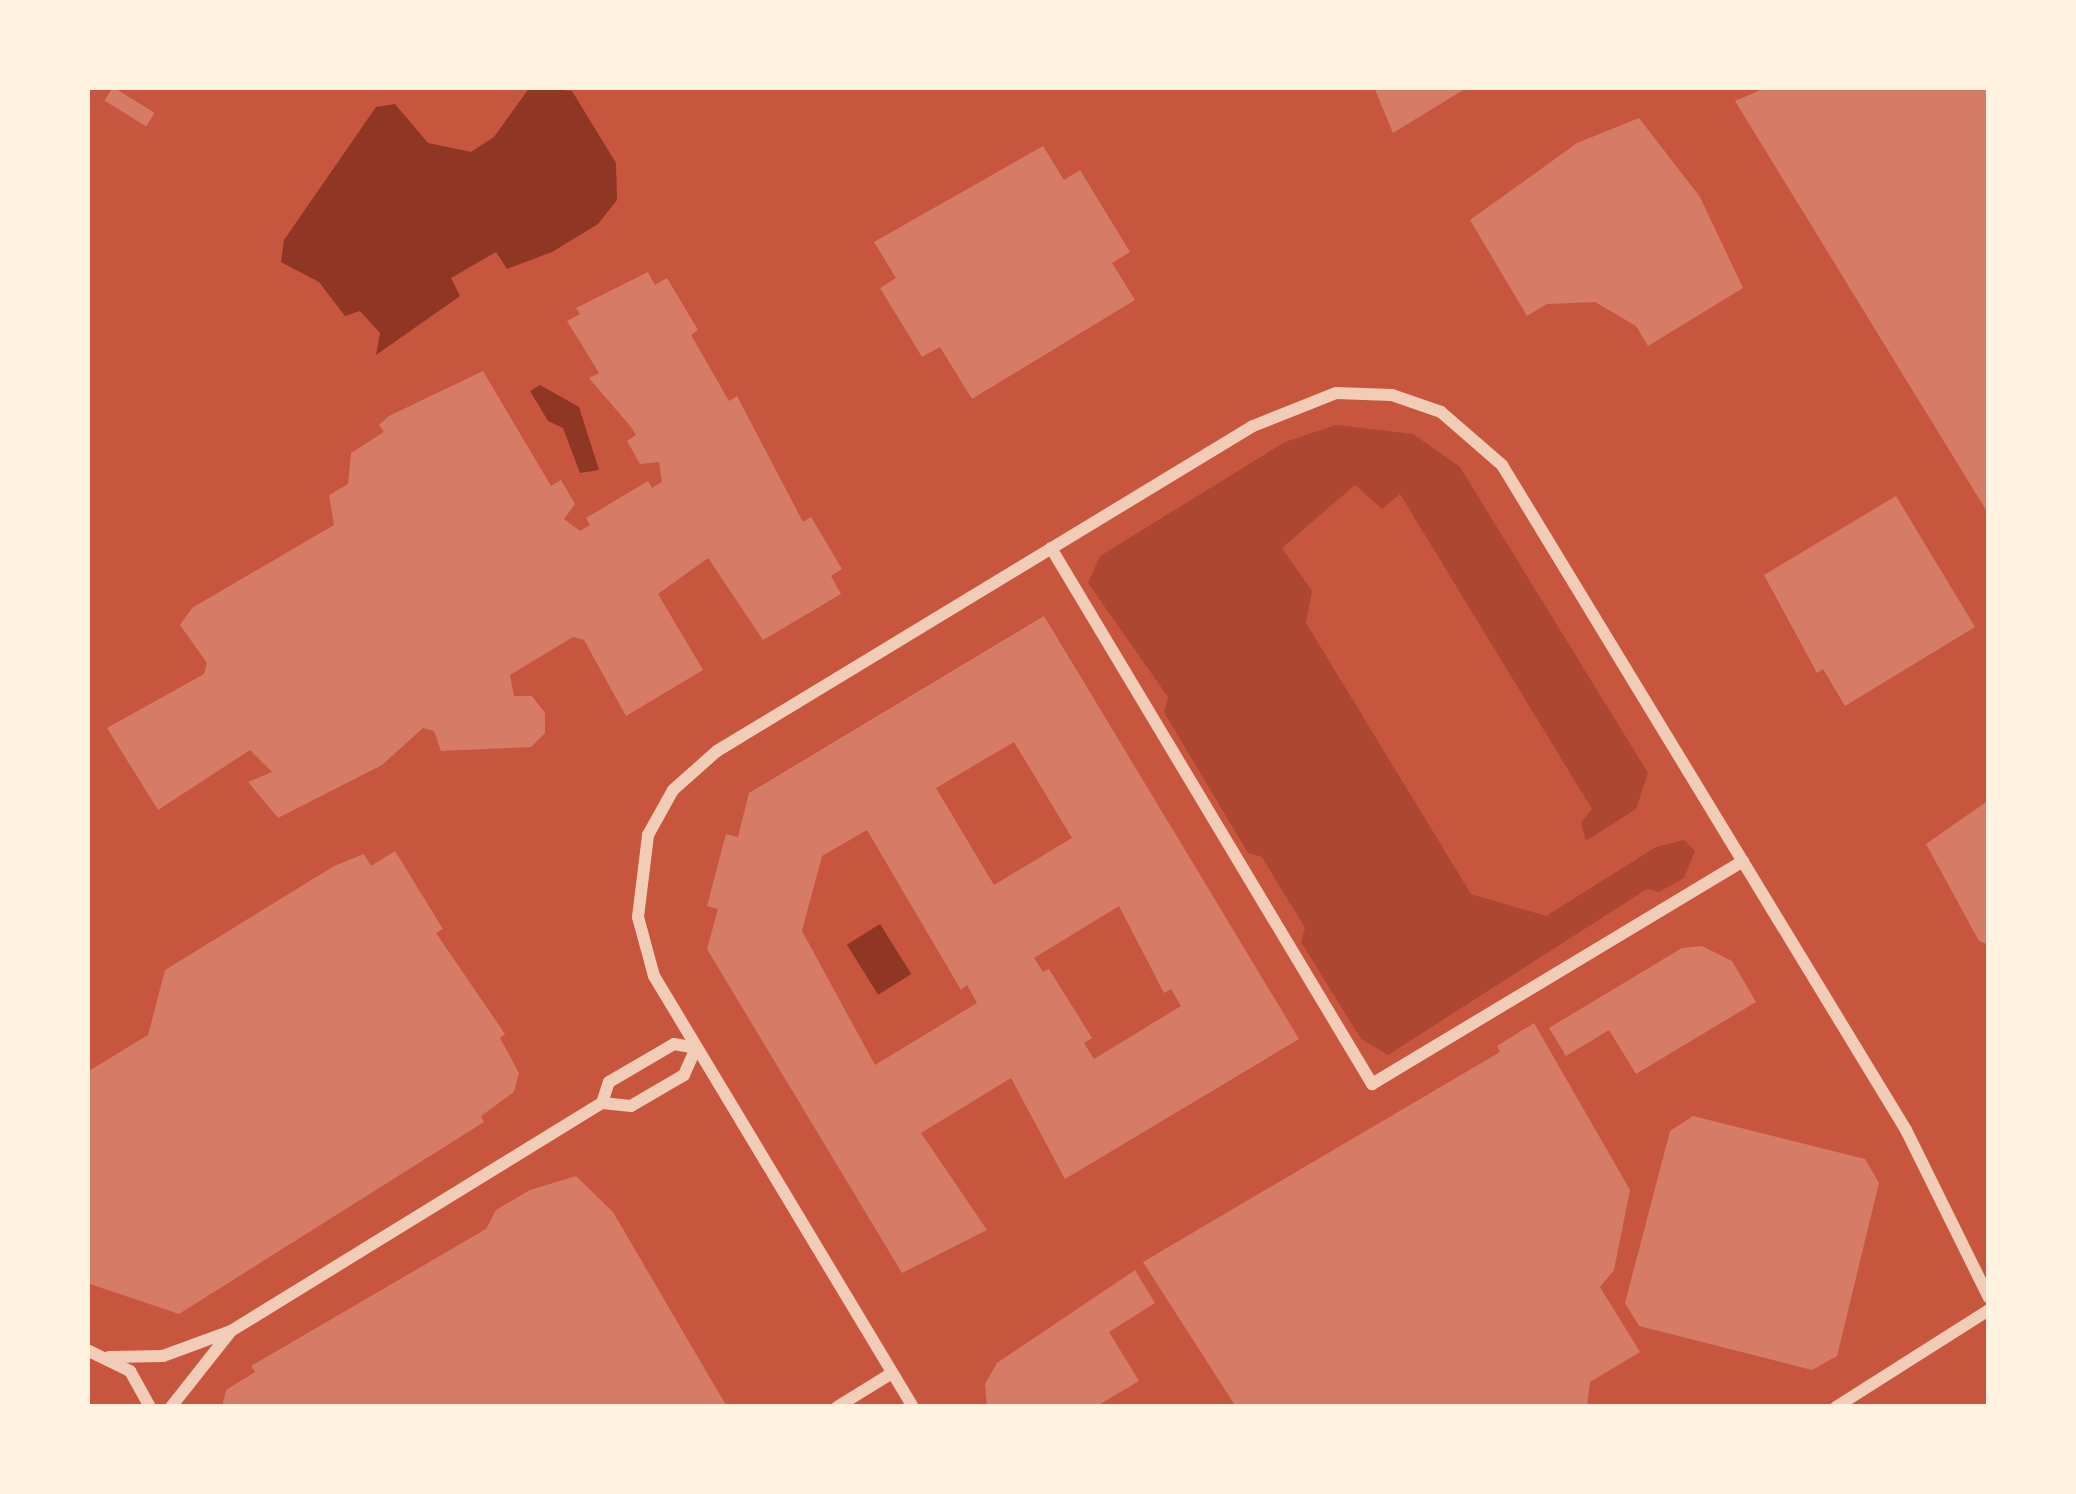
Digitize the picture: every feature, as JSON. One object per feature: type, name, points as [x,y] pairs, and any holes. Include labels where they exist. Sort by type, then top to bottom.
[{"type":"street","points":[[913,1407],[655,976],[638,917],[642,855],[673,790],[744,733],[1300,401],[1372,392],[1441,412],[1502,465],[1906,1130],[1989,1298]]},
{"type":"street","points":[[1051,548],[1372,1084],[1743,861]]},
{"type":"street","points":[[602,1103],[609,1082],[633,1066],[674,1044],[696,1048]]},
{"type":"street","points":[[87,1350],[109,1357],[163,1356],[231,1331],[602,1103],[638,1103],[684,1075],[696,1048]]},
{"type":"street","points":[[1836,1407],[1989,1310]]},
{"type":"street","points":[[170,1407],[231,1331]]},
{"type":"street","points":[[109,1357],[135,1378],[150,1407]]},
{"type":"street","points":[[838,1407],[892,1373]]},
{"type":"shaded area","points":[[530,87],[572,91],[616,163],[617,200],[598,224],[552,252],[507,269],[496,252],[451,278],[460,296],[376,355],[380,333],[360,311],[345,316],[319,282],[281,262],[284,240],[376,107],[395,104],[428,143],[471,152],[494,137]]},
{"type":"shaded area","points":[[540,385],[579,407],[599,470],[580,473],[563,428],[548,421],[530,391]]},
{"type":"shaded area","points":[[1336,425],[1413,434],[1460,467],[1648,773],[1636,809],[1586,841],[1581,823],[1592,809],[1400,494],[1382,509],[1355,485],[1282,548],[1312,591],[1306,623],[1471,894],[1546,916],[1656,847],[1684,840],[1695,851],[1684,878],[1659,892],[1647,889],[1388,1055],[1361,1039],[1301,942],[1305,928],[1262,857],[1248,853],[1164,712],[1168,697],[1088,583],[1100,556],[1285,442]]},
{"type":"shaded area","points":[[880,924],[911,974],[878,995],[847,945]]},
{"type":"building","points":[[113,87],[155,113],[146,127],[105,101]]},
{"type":"building","points":[[1374,87],[1468,87],[1393,133]]},
{"type":"building","points":[[1767,87],[1989,87],[1989,515],[1735,101]]},
{"type":"building","points":[[1639,118],[1700,197],[1743,288],[1648,346],[1636,326],[1595,302],[1547,304],[1527,316],[1470,220],[1577,143]]},
{"type":"building","points":[[1043,146],[1064,180],[1080,170],[1130,252],[1112,263],[1135,300],[972,399],[940,347],[922,357],[880,288],[896,278],[874,242]]},
{"type":"building","points":[[648,272],[655,285],[667,278],[698,330],[691,335],[729,401],[737,396],[803,522],[811,517],[842,569],[831,576],[841,594],[763,640],[708,558],[658,594],[703,670],[626,716],[584,640],[573,637],[510,675],[514,696],[532,696],[545,713],[545,733],[531,747],[441,751],[434,731],[423,728],[382,765],[278,818],[248,782],[272,772],[250,750],[158,810],[107,728],[204,674],[207,663],[180,625],[192,608],[334,525],[329,495],[348,484],[351,453],[384,432],[379,425],[389,416],[483,371],[551,486],[561,480],[575,504],[564,519],[580,531],[590,525],[586,518],[648,481],[652,488],[662,482],[659,462],[640,464],[627,441],[636,435],[589,378],[599,373],[567,321],[580,314],[576,308]]},
{"type":"building","points":[[1896,496],[1975,627],[1845,706],[1823,669],[1817,673],[1764,575]]},
{"type":"building","points":[[1044,616],[1299,1039],[1065,1179],[1011,1078],[921,1133],[987,1230],[902,1273],[707,949],[718,909],[707,906],[726,834],[738,837],[749,793]],"holes":[[[1014,742],[1072,838],[994,885],[936,788]],[[867,830],[961,990],[967,985],[977,1003],[875,1065],[802,931],[822,856]],[[1119,906],[1164,993],[1171,989],[1181,1006],[1094,1059],[1084,1043],[1092,1038],[1049,969],[1043,972],[1034,958]]]},
{"type":"building","points":[[1989,800],[1989,945],[1979,941],[1926,844]]},
{"type":"building","points":[[395,851],[443,929],[436,933],[505,1034],[500,1038],[519,1073],[514,1092],[481,1116],[484,1122],[179,1314],[87,1283],[87,1072],[148,1035],[165,970],[334,866],[364,854],[371,866]]},
{"type":"building","points":[[1702,946],[1732,961],[1756,1002],[1636,1074],[1609,1030],[1566,1056],[1549,1028],[1682,948]]},
{"type":"building","points":[[1534,1023],[1630,1190],[1614,1270],[1600,1287],[1640,1352],[1590,1382],[1587,1407],[1236,1407],[1143,1262],[1500,1052],[1497,1046]]},
{"type":"building","points":[[1693,1116],[1865,1159],[1879,1183],[1837,1356],[1812,1370],[1639,1326],[1625,1303],[1670,1131]]},
{"type":"building","points":[[576,1176],[613,1212],[727,1407],[222,1407],[226,1390],[255,1372],[251,1366],[486,1229],[496,1210],[530,1190]]},
{"type":"building","points":[[1135,1270],[1155,1303],[1109,1332],[1139,1381],[1095,1407],[987,1407],[985,1384],[997,1363]]}]
